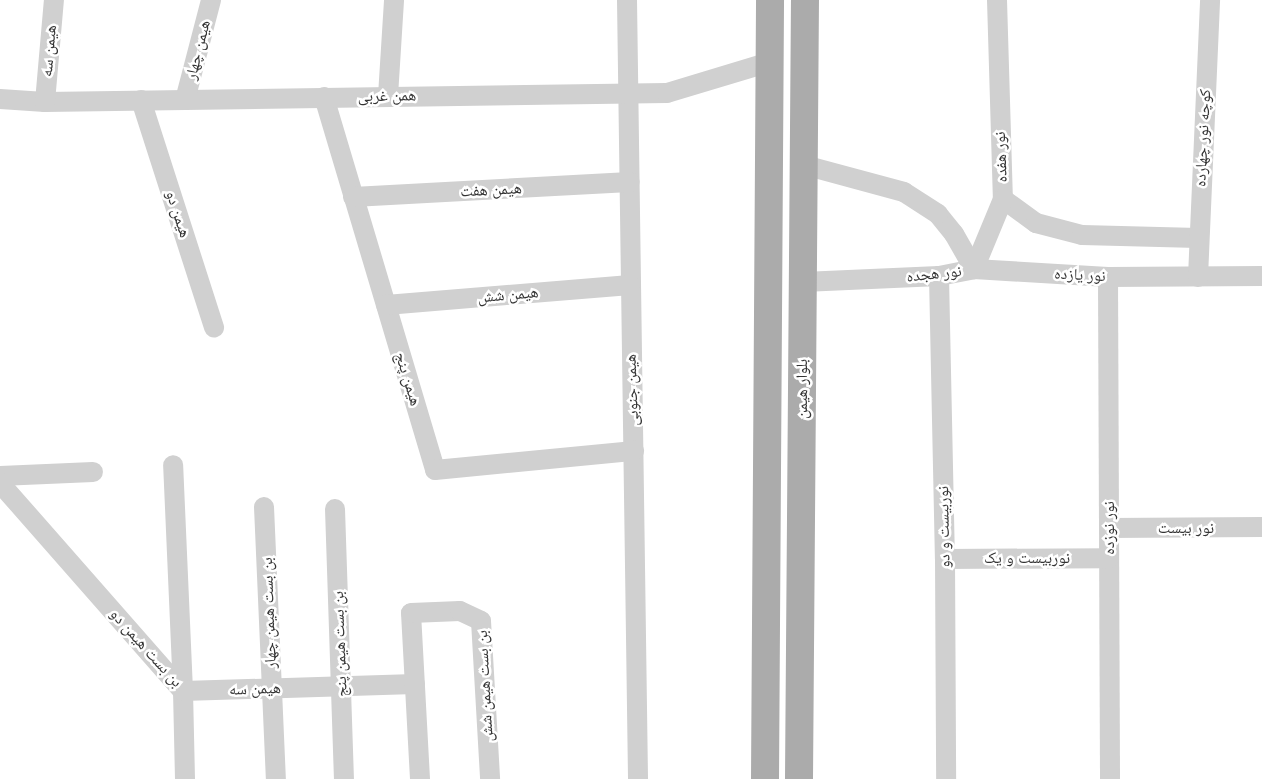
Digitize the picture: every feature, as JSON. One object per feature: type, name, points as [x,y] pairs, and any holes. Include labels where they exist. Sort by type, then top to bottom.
[{"type":"main road","name":"بلوار هیمن","points":[[799,779],[805,0]]},
{"type":"main road","points":[[765,779],[770,62],[766,1]]},
{"type":"street","name":"هیمن سه","points":[[45,102],[54,0]]},
{"type":"street","name":"هیمن چهار","points":[[185,100],[211,0]]},
{"type":"street","points":[[388,96],[394,0]]},
{"type":"street","name":"هیمن جنوبی","points":[[627,0],[638,779]]},
{"type":"street","name":"نور هفده","points":[[997,0],[1003,199],[1036,223],[1082,235],[1198,238]]},
{"type":"street","name":"کوچه نور چهارده","points":[[1198,277],[1198,238],[1210,0]]},
{"type":"street","name":"همن غربی","points":[[1,100],[45,102],[667,92],[770,62]]},
{"type":"street","name":"هیمن پنج","points":[[324,98],[435,470],[634,451]]},
{"type":"street","name":"هیمن دو","points":[[141,100],[214,328]]},
{"type":"street","name":"نور هجده","points":[[803,282],[939,276],[974,269],[954,234],[938,214],[904,192],[804,164]]},
{"type":"street","name":"هیمن هفت","points":[[354,197],[630,182]]},
{"type":"street","points":[[974,269],[1003,199]]},
{"type":"street","name":"نور یازده","points":[[974,269],[1108,277],[1262,276]]},
{"type":"street","name":"نوربیست و دو","points":[[939,276],[945,559],[946,779]]},
{"type":"street","name":"نور نوزده","points":[[1108,277],[1110,779]]},
{"type":"street","name":"هیمن شش","points":[[386,305],[630,285]]},
{"type":"street","name":"بن بست هیمن دو","points":[[173,465],[183,691]]},
{"type":"street","points":[[0,476],[93,472]]},
{"type":"street","name":"بن بست هیمن دو","points":[[0,483],[183,691]]},
{"type":"street","name":"بن بست هیمن چهار","points":[[264,507],[276,779]]},
{"type":"street","name":"بن بست هیمن پنج","points":[[335,509],[344,779]]},
{"type":"street","name":"نور بیست","points":[[1109,528],[1262,527]]},
{"type":"street","name":"نوربیست و یک","points":[[945,559],[1109,558]]},
{"type":"street","name":"بن بست هیمن شش","points":[[420,779],[411,613],[460,611],[481,621],[490,779]]},
{"type":"street","name":"هیمن سه","points":[[183,691],[415,684]]},
{"type":"street","points":[[183,691],[185,779]]}]
